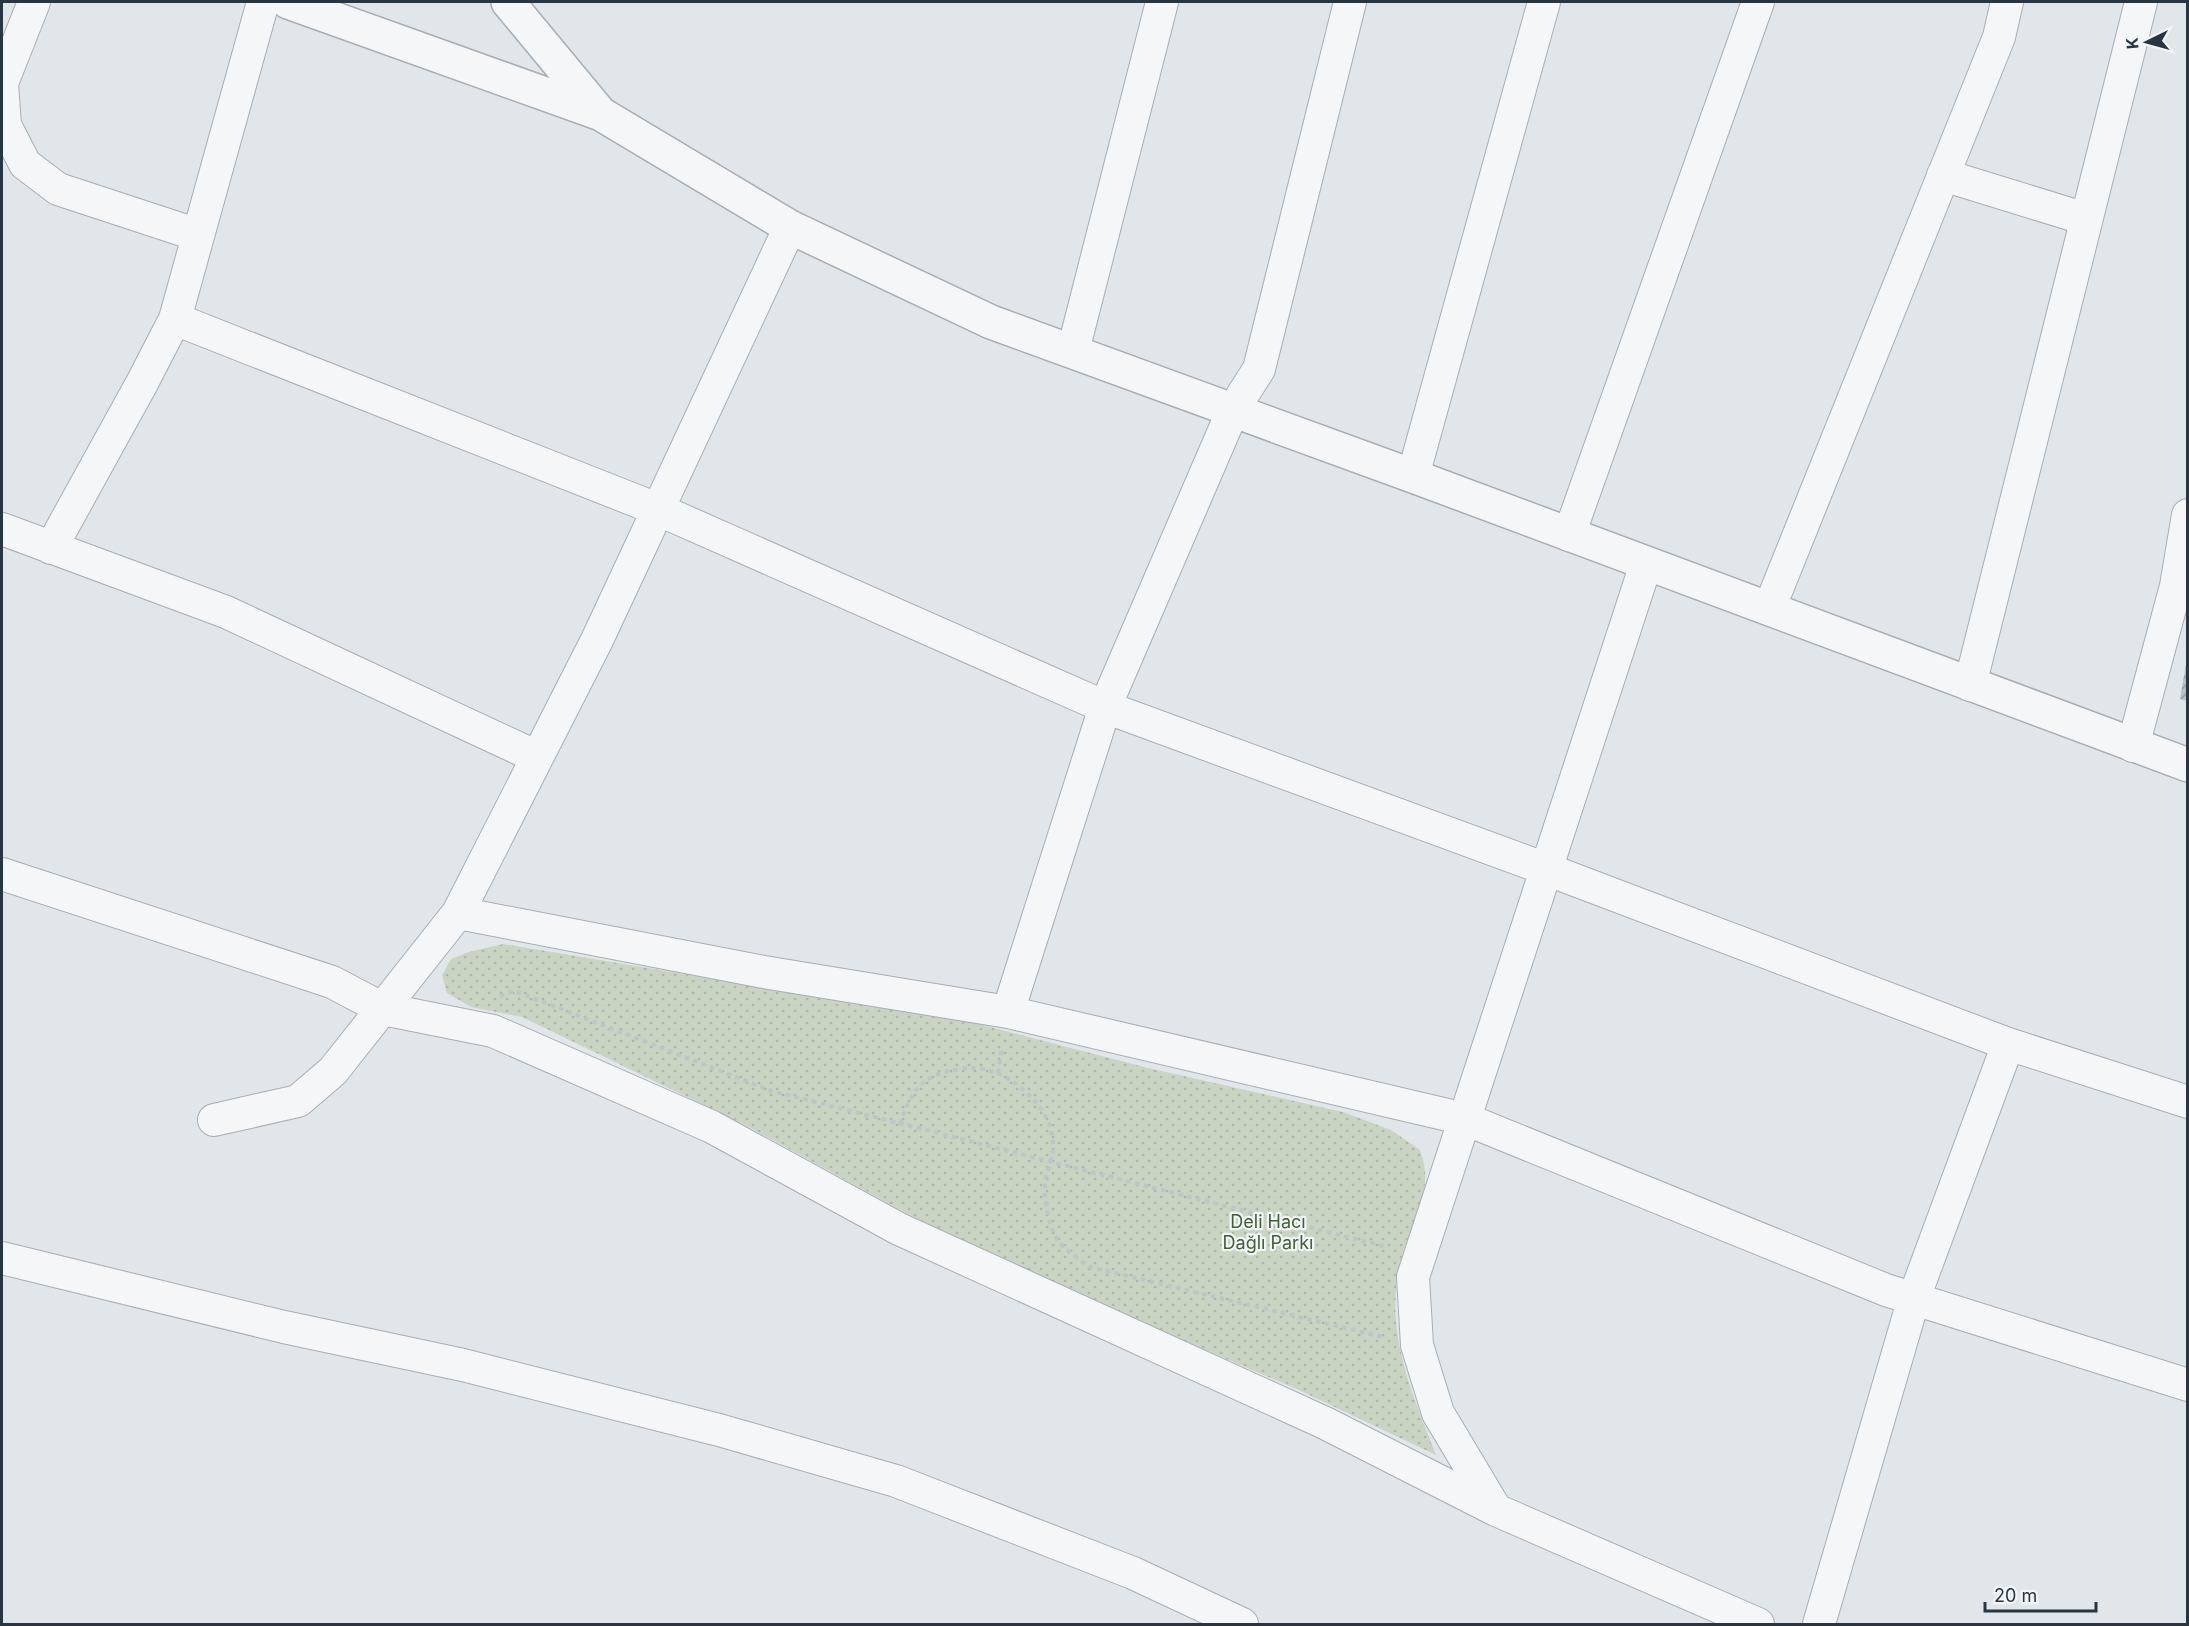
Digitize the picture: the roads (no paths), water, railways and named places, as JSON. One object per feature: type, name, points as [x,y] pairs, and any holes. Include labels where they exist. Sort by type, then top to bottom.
[{"type":"street","points":[[34,2],[2,84],[5,125],[25,164],[58,189],[198,235]]},
{"type":"street","points":[[51,548],[175,319],[263,2]]},
{"type":"street","points":[[288,2],[601,114],[790,226],[991,322],[1413,476],[2187,765]]},
{"type":"street","points":[[508,2],[601,114]]},
{"type":"street","points":[[1073,351],[1162,2]]},
{"type":"street","points":[[1008,1012],[1105,707],[1233,410],[1259,369],[1350,2]]},
{"type":"street","points":[[1413,476],[1544,2]]},
{"type":"street","points":[[1569,535],[1758,2]]},
{"type":"street","points":[[1768,609],[1999,37],[2007,2]]},
{"type":"street","points":[[1970,685],[2141,2]]},
{"type":"street","points":[[1943,175],[2086,219]]},
{"type":"street","points":[[214,1120],[298,1101],[333,1071],[458,913],[597,640],[790,226]]},
{"type":"street","points":[[175,319],[657,509],[1105,707],[1546,869],[2008,1044],[2187,1102]]},
{"type":"street","points":[[2133,746],[2176,586],[2187,515]]},
{"type":"street","points":[[2,529],[226,612],[537,757]]},
{"type":"street","points":[[1496,1510],[1438,1413],[1416,1341],[1413,1277],[1646,564]]},
{"type":"street","points":[[2,874],[332,982],[383,1009],[493,1031],[712,1127],[899,1230],[1325,1424],[1496,1510],[1758,1624]]},
{"type":"street","points":[[458,913],[764,972],[1008,1012],[1465,1119],[1864,1281],[2187,1385]]},
{"type":"street","points":[[1819,1624],[1914,1298],[2008,1044]]},
{"type":"street","points":[[2,1258],[284,1327],[474,1368],[719,1430],[896,1481],[1133,1573],[1242,1624]]},
{"type":"park label","name":"Deli Hacı Dağlı Parkı","points":[[1268,1232]]}]
